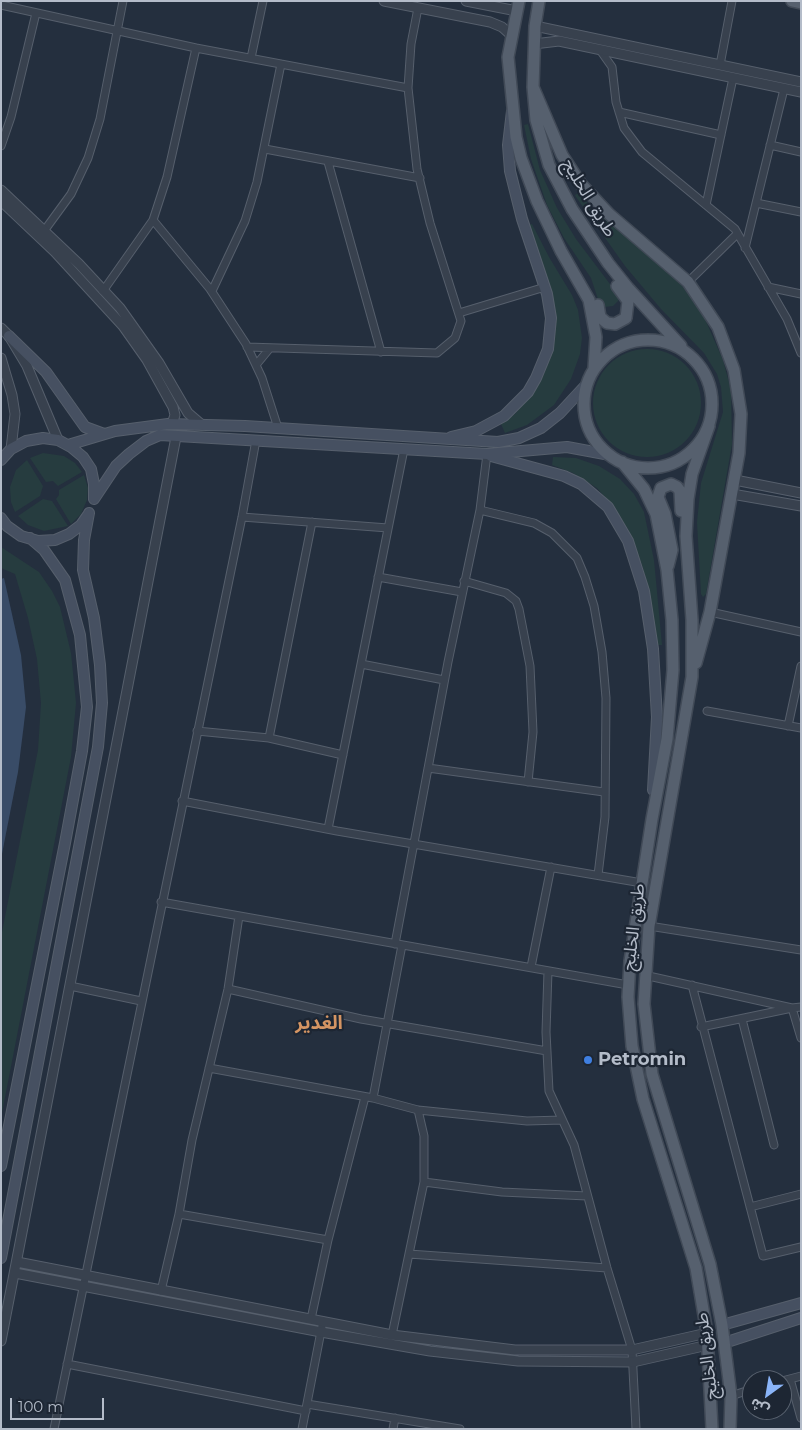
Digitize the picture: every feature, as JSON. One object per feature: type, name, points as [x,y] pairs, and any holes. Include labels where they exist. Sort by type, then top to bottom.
[{"type":"main road","name":"طريق الخليج","points":[[539,1],[535,26],[533,87],[536,120],[548,165],[576,216],[628,288],[687,353]]},
{"type":"main road","points":[[792,1],[801,3]]},
{"type":"main road","points":[[518,6],[508,57],[512,108],[521,158],[546,221],[589,300],[596,337],[594,368]]},
{"type":"main road","points":[[533,87],[562,155],[581,184],[609,214],[670,264],[688,282],[704,303],[718,327],[734,370],[741,414],[735,480],[710,612],[692,677]]},
{"type":"main road","points":[[438,439],[476,431],[504,416],[528,392],[548,349],[551,318],[545,287],[522,219],[510,171],[508,145],[512,108]]},
{"type":"main road","points":[[546,221],[589,283],[600,317],[607,323],[621,322],[628,313],[628,301],[590,249],[580,232],[576,216]]},
{"type":"main road","points":[[9,336],[46,372],[85,426],[104,435]]},
{"type":"main road","points":[[651,340],[670,344],[687,353],[701,368],[710,386],[712,406],[709,426],[700,443],[686,456],[669,465],[651,468],[632,466],[610,455],[592,437],[586,423],[583,408],[586,385],[594,368],[614,349],[631,342],[651,340]]},
{"type":"main road","points":[[68,445],[134,428],[172,424],[278,428],[489,443],[519,438],[551,421],[586,385]]},
{"type":"main road","name":"طريق الخليج","points":[[709,426],[692,474],[688,499],[686,518],[692,677],[649,926],[644,975],[645,1024],[652,1074],[710,1264],[722,1325],[731,1396],[730,1429]]},
{"type":"main road","points":[[1,1258],[98,747],[102,703],[100,665],[94,618],[83,570],[84,540],[94,498],[116,466],[146,441],[160,435],[487,454],[567,447],[610,455]]},
{"type":"main road","points":[[1,460],[11,449],[26,441],[43,438],[58,440],[83,456],[90,469],[94,484],[94,498]]},
{"type":"main road","points":[[487,454],[564,476],[581,484],[608,507],[628,541],[644,591],[655,668],[657,717],[652,819]]},
{"type":"main road","name":"طريق الخليج","points":[[622,462],[644,489],[656,514],[667,570],[672,620],[673,670],[667,739],[632,938],[628,985],[629,1014],[635,1069],[642,1099],[696,1268],[708,1339],[712,1429]]},
{"type":"main road","points":[[667,570],[672,550],[665,514],[658,496],[661,488],[671,484],[680,491],[684,550],[688,570]]},
{"type":"main road","points":[[1,518],[7,526],[21,536],[38,540],[55,540],[69,534],[81,525],[89,513]]},
{"type":"main road","points":[[1,1166],[65,843],[82,751],[87,707],[80,635],[66,580],[44,550],[30,538]]},
{"type":"main road","points":[[722,1325],[801,1303]]},
{"type":"main road","points":[[724,1343],[801,1318]]},
{"type":"street","points":[[44,231],[71,194],[88,158],[100,119],[123,1]]},
{"type":"street","points":[[251,58],[263,1]]},
{"type":"street","points":[[384,1],[490,22],[502,27],[512,36]]},
{"type":"street","points":[[466,1],[518,6]]},
{"type":"street","points":[[720,65],[732,1]]},
{"type":"street","points":[[1,5],[196,48],[408,88]]},
{"type":"street","points":[[247,347],[437,353],[455,338],[461,321],[430,223],[420,178],[408,88],[411,44],[418,8]]},
{"type":"street","points":[[1,146],[12,117],[36,13]]},
{"type":"street","points":[[535,26],[801,82]]},
{"type":"street","points":[[534,44],[559,41],[801,92]]},
{"type":"street","points":[[103,290],[154,220],[196,48]]},
{"type":"street","points":[[600,50],[612,67],[619,112],[624,128],[642,152],[738,234],[787,320],[801,353]]},
{"type":"street","points":[[212,291],[245,221],[266,149],[281,64]]},
{"type":"street","points":[[706,205],[733,78]]},
{"type":"street","points":[[745,248],[784,89]]},
{"type":"street","points":[[619,112],[721,135]]},
{"type":"street","points":[[770,145],[801,152]]},
{"type":"street","points":[[266,149],[420,178]]},
{"type":"street","points":[[328,162],[381,352]]},
{"type":"street","points":[[1,190],[120,308],[159,363],[188,413],[202,425]]},
{"type":"street","points":[[1,201],[62,259],[123,326],[147,360],[173,407],[175,415],[172,424]]},
{"type":"street","points":[[756,203],[801,212]]},
{"type":"street","points":[[154,220],[212,291],[247,347],[256,365],[278,428]]},
{"type":"street","points":[[688,282],[738,234]]},
{"type":"street","points":[[459,313],[545,287]]},
{"type":"street","points":[[768,287],[801,294]]},
{"type":"street","points":[[1,328],[9,336],[27,366],[58,440]]},
{"type":"street","points":[[256,365],[270,348]]},
{"type":"street","points":[[1,358],[12,395],[15,414],[11,449]]},
{"type":"street","points":[[1,1341],[176,437]]},
{"type":"street","points":[[54,1429],[161,902],[242,517],[256,440]]},
{"type":"street","points":[[328,829],[404,449]]},
{"type":"street","points":[[373,1098],[399,944],[413,843],[444,680],[480,510],[487,454]]},
{"type":"street","points":[[735,480],[801,493]]},
{"type":"street","points":[[732,494],[801,506]]},
{"type":"street","points":[[480,510],[534,523],[552,533],[565,543],[577,558],[585,577],[594,606],[602,652],[606,698],[605,817],[598,875]]},
{"type":"street","points":[[242,517],[388,528]]},
{"type":"street","points":[[269,738],[312,522]]},
{"type":"street","points":[[378,577],[462,592]]},
{"type":"street","points":[[464,581],[506,593],[516,601],[519,610],[530,666],[532,732],[528,782]]},
{"type":"street","points":[[710,612],[801,632]]},
{"type":"street","points":[[361,664],[444,680]]},
{"type":"street","points":[[788,726],[801,666]]},
{"type":"street","points":[[707,711],[801,728]]},
{"type":"street","points":[[197,730],[269,738],[343,755]]},
{"type":"street","points":[[428,768],[604,792]]},
{"type":"street","points":[[182,801],[328,829],[642,883]]},
{"type":"street","points":[[531,968],[551,867]]},
{"type":"street","points":[[161,902],[628,985]]},
{"type":"street","points":[[160,1291],[179,1214],[192,1140],[228,989],[239,916]]},
{"type":"street","points":[[649,926],[801,950]]},
{"type":"street","points":[[548,970],[547,1051],[549,1091],[574,1145],[607,1268],[632,1350],[636,1429]]},
{"type":"street","points":[[644,975],[792,1008]]},
{"type":"street","points":[[692,985],[701,1027],[763,1256],[801,1247]]},
{"type":"street","points":[[70,986],[141,1001]]},
{"type":"street","points":[[228,989],[386,1024],[547,1051]]},
{"type":"street","points":[[701,1027],[801,1007]]},
{"type":"street","points":[[792,1008],[801,1038]]},
{"type":"street","points":[[742,1018],[774,1145]]},
{"type":"street","points":[[209,1068],[373,1098],[418,1110],[527,1121],[562,1120]]},
{"type":"street","points":[[311,1319],[328,1240],[365,1097]]},
{"type":"street","points":[[392,1335],[424,1182],[424,1136],[418,1110]]},
{"type":"street","points":[[424,1182],[502,1192],[588,1196]]},
{"type":"street","points":[[750,1207],[801,1194]]},
{"type":"street","points":[[179,1214],[328,1240]]},
{"type":"street","points":[[409,1254],[607,1268]]},
{"type":"street","points":[[17,1262],[392,1335],[514,1350],[632,1350],[708,1339]]},
{"type":"street","points":[[15,1273],[321,1332],[430,1351],[518,1361],[633,1362],[708,1339]]},
{"type":"street","points":[[302,1429],[323,1321]]},
{"type":"street","points":[[67,1364],[306,1407],[395,1418],[460,1429]]},
{"type":"street","points":[[792,1386],[801,1418]]},
{"type":"street","points":[[731,1396],[742,1393]]},
{"type":"street","points":[[393,1429],[395,1418]]},
{"type":"green space","points":[[528,124],[540,170],[557,208],[576,239],[619,296],[618,301],[613,306],[604,307],[600,305],[591,278],[564,238],[547,205],[531,159],[524,125]]},
{"type":"green space","points":[[579,193],[592,208],[662,265],[683,287],[705,319],[723,360],[731,390],[732,444],[706,594],[703,597],[701,594],[697,522],[701,483],[723,412],[721,387],[717,374],[704,353],[661,309],[625,266],[576,197],[575,195]]},
{"type":"green space","points":[[532,224],[572,295],[578,310],[582,338],[580,354],[571,379],[554,405],[527,425],[505,433],[501,424],[515,414],[544,374],[554,336],[528,225]]},
{"type":"green space","points":[[647,349],[668,353],[685,365],[697,382],[701,403],[697,424],[685,441],[668,453],[647,457],[626,453],[609,441],[597,424],[593,403],[597,382],[609,365],[626,353]]},
{"type":"green space","points":[[43,453],[64,456],[75,463],[82,472],[58,486],[53,481],[46,482],[30,458]]},
{"type":"green space","points":[[553,457],[576,458],[599,466],[620,479],[634,494],[644,512],[654,560],[662,645],[657,645],[643,568],[628,529],[597,488],[573,473],[552,465]]},
{"type":"green space","points":[[27,460],[43,486],[40,496],[15,512],[11,502],[10,487],[16,470]]},
{"type":"green space","points":[[84,475],[88,488],[87,500],[81,514],[71,524],[56,499],[59,495],[59,490]]},
{"type":"green space","points":[[43,499],[52,501],[68,526],[44,531],[28,525],[18,516]]},
{"type":"green space","points":[[1,547],[39,572],[60,607],[71,653],[76,703],[71,757],[1,1118],[1,937],[38,750],[41,703],[37,659],[28,618],[15,574],[1,568]]},
{"type":"water","points":[[4,578],[21,655],[26,707],[18,772],[1,859],[1,579]]},
{"type":"place","name":"Petromin","points":[[588,1060]]},
{"type":"district","name":"الغدير","points":[[319,1023]]}]
